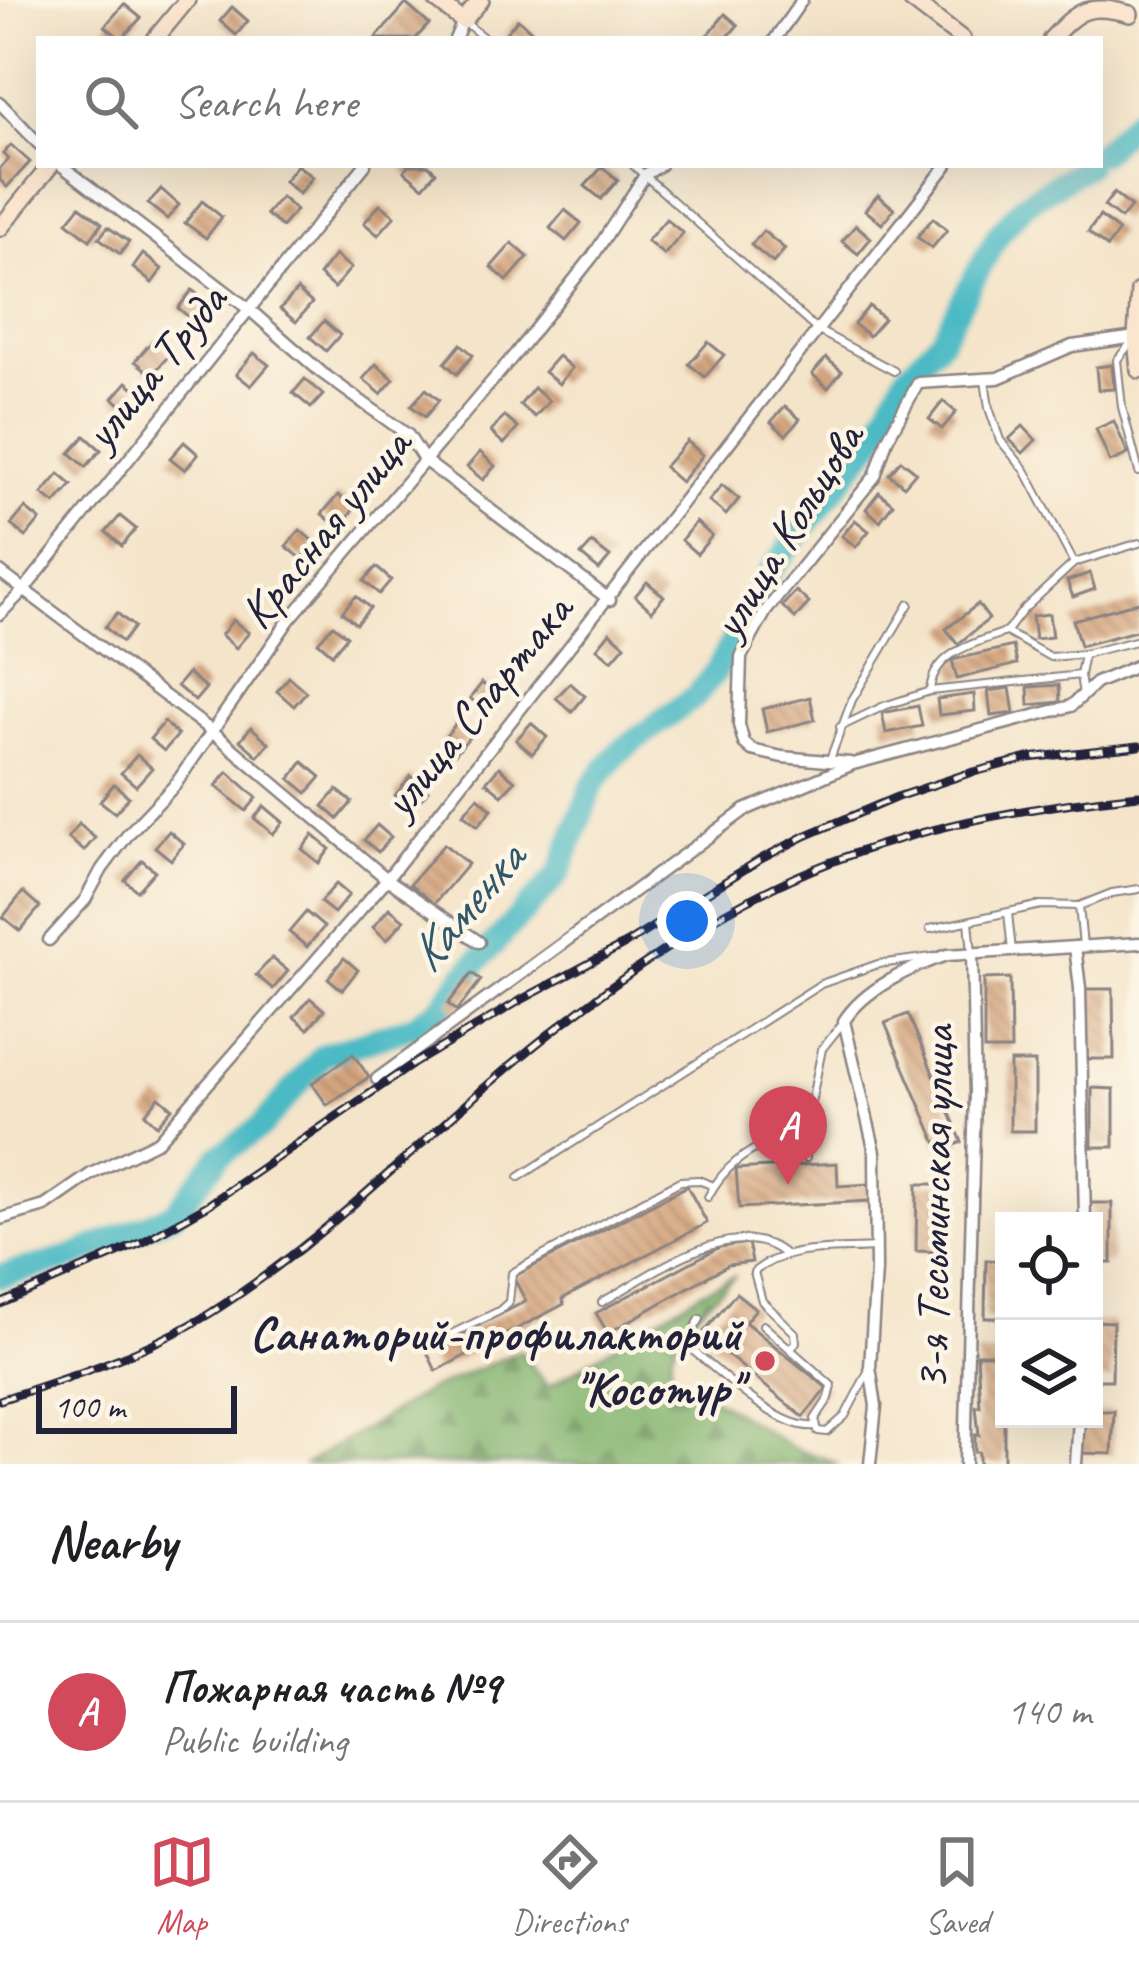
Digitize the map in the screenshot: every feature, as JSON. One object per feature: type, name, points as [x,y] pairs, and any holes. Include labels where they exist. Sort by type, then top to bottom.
[{"type":"street","points":[[158,36],[188,0]]},
{"type":"street","points":[[436,0],[464,21]]},
{"type":"street","points":[[456,36],[481,0]]},
{"type":"street","points":[[777,36],[802,0]]},
{"type":"street","points":[[910,0],[958,36]]},
{"type":"street","points":[[1054,36],[1081,6],[1131,12]]},
{"type":"street","points":[[0,103],[36,140]]},
{"type":"street","points":[[0,228],[49,168]]},
{"type":"street","points":[[65,168],[250,310],[322,373],[408,435],[424,460],[610,600]]},
{"type":"street","name":"улица Труда","points":[[0,614],[363,168]]},
{"type":"street","name":"Красная улица","points":[[49,940],[85,900],[129,832],[175,785],[289,620],[593,256],[645,175],[656,168]]},
{"type":"street","name":"улица Спартака","points":[[0,1220],[45,1206],[92,1174],[158,1141],[387,879],[945,168]]},
{"type":"street","points":[[1139,291],[1139,368]]},
{"type":"street","name":"улица Кольцова","points":[[1136,337],[1072,346],[998,378],[918,383],[887,440],[875,476],[766,611],[741,657],[738,697],[744,743],[752,750],[782,757],[853,764],[947,737],[1039,718],[1071,706],[1096,683],[1139,665]]},
{"type":"street","points":[[0,572],[213,732],[387,879],[479,942]]},
{"type":"street","points":[[377,1079],[745,809],[853,764]]},
{"type":"street","points":[[870,1464],[876,1406],[870,1367],[875,1153],[844,1021],[855,1003],[925,962],[947,955],[1139,943]]},
{"type":"street","points":[[1079,947],[1085,1212]]},
{"type":"street","name":"3-я Тесьминская улица","points":[[965,1464],[975,1094],[972,953]]},
{"type":"street","points":[[1076,1464],[1078,1428]]},
{"type":"lane","points":[[464,21],[482,36]]},
{"type":"lane","points":[[637,168],[818,330],[894,371]]},
{"type":"lane","points":[[1136,337],[1117,359],[1122,407],[1139,472]]},
{"type":"lane","points":[[985,378],[988,408],[1000,440],[1025,470],[1073,563]]},
{"type":"lane","points":[[930,691],[940,663],[961,649],[1006,632],[1073,563],[1139,543]]},
{"type":"lane","points":[[830,759],[840,727],[909,604]]},
{"type":"lane","points":[[1006,632],[1051,657],[1139,640]]},
{"type":"lane","points":[[1084,654],[1080,675],[1084,695]]},
{"type":"lane","points":[[840,727],[930,691],[1080,675]]},
{"type":"lane","points":[[930,929],[1041,905],[1079,906],[1139,889]]},
{"type":"lane","points":[[1079,906],[1079,947]]},
{"type":"lane","points":[[1008,912],[1012,951]]},
{"type":"lane","points":[[969,921],[972,953]]},
{"type":"lane","points":[[519,1177],[821,984],[878,964],[947,955]]},
{"type":"lane","points":[[806,1158],[808,1118],[822,1049],[844,1021]]},
{"type":"lane","points":[[708,1197],[743,1152],[778,1139],[808,1118]]},
{"type":"lane","points":[[437,1342],[499,1311],[509,1301],[512,1274],[532,1261],[680,1180],[714,1186]]},
{"type":"lane","points":[[602,1302],[697,1248],[731,1241],[774,1244],[786,1255]]},
{"type":"lane","points":[[792,1348],[795,1333],[762,1300],[754,1272],[766,1261],[786,1255],[875,1248]]},
{"type":"lane","points":[[700,1319],[686,1343],[776,1416],[801,1427],[814,1426]]},
{"type":"lane","points":[[763,1325],[832,1386],[814,1426]]},
{"type":"lane","points":[[814,1426],[827,1432],[834,1428],[870,1367]]},
{"type":"green space","points":[[736,1275],[681,1332],[674,1345],[672,1373],[791,1447],[836,1464],[306,1464],[429,1390],[520,1351],[548,1387]]},
{"type":"building","points":[[124,4],[141,18],[124,36],[105,26]]},
{"type":"building","points":[[406,4],[429,24],[418,36],[378,36]]},
{"type":"building","points":[[232,7],[248,21],[236,35],[220,21]]},
{"type":"building","points":[[725,14],[738,25],[729,36],[707,36]]},
{"type":"building","points":[[518,19],[534,33],[532,36],[503,36]]},
{"type":"building","points":[[11,145],[30,162],[7,187],[0,180],[0,168]]},
{"type":"building","points":[[295,168],[313,177],[299,194],[284,181]]},
{"type":"building","points":[[431,168],[436,172],[423,187],[404,171]]},
{"type":"building","points":[[601,168],[618,180],[601,199],[585,186]]},
{"type":"building","points":[[161,189],[179,205],[167,219],[148,204]]},
{"type":"building","points":[[1114,193],[1131,207],[1121,219],[1104,206]]},
{"type":"building","points":[[878,195],[894,209],[882,224],[865,210]]},
{"type":"building","points":[[281,197],[296,210],[282,227],[266,214]]},
{"type":"building","points":[[202,201],[222,217],[206,238],[185,223]]},
{"type":"building","points":[[380,204],[395,216],[378,235],[364,223]]},
{"type":"building","points":[[80,206],[102,223],[90,240],[67,222]]},
{"type":"building","points":[[565,210],[581,223],[566,241],[550,228]]},
{"type":"building","points":[[1100,216],[1119,231],[1107,247],[1088,232]]},
{"type":"building","points":[[933,218],[947,230],[932,248],[917,237]]},
{"type":"building","points":[[666,219],[683,233],[664,255],[647,241]]},
{"type":"building","points":[[856,225],[871,238],[858,254],[842,241]]},
{"type":"building","points":[[108,227],[129,242],[120,254],[99,238]]},
{"type":"building","points":[[763,231],[785,249],[773,263],[751,245]]},
{"type":"building","points":[[512,243],[528,257],[507,281],[491,267]]},
{"type":"building","points":[[143,254],[162,269],[152,283],[133,268]]},
{"type":"building","points":[[335,255],[351,268],[334,288],[319,275]]},
{"type":"building","points":[[192,290],[209,304],[195,322],[178,308]]},
{"type":"building","points":[[297,290],[312,303],[296,322],[280,309]]},
{"type":"building","points":[[869,306],[884,319],[869,336],[854,324]]},
{"type":"building","points":[[324,321],[340,335],[326,351],[310,337]]},
{"type":"building","points":[[154,339],[171,353],[152,375],[135,361]]},
{"type":"building","points":[[708,342],[724,355],[705,377],[689,364]]},
{"type":"building","points":[[461,344],[473,355],[457,374],[445,363]]},
{"type":"building","points":[[254,353],[269,365],[251,386],[236,374]]},
{"type":"building","points":[[558,356],[572,368],[559,384],[544,372]]},
{"type":"building","points":[[826,358],[842,371],[828,388],[812,374]]},
{"type":"building","points":[[376,364],[394,379],[381,394],[363,379]]},
{"type":"building","points":[[1112,365],[1114,389],[1098,390],[1096,367]]},
{"type":"building","points":[[305,379],[323,395],[311,408],[293,393]]},
{"type":"building","points":[[127,382],[143,395],[129,412],[113,398]]},
{"type":"building","points":[[534,388],[549,401],[535,417],[520,405]]},
{"type":"building","points":[[426,389],[439,400],[425,417],[411,406]]},
{"type":"building","points":[[943,401],[956,412],[942,429],[929,419]]},
{"type":"building","points":[[785,406],[800,419],[786,435],[771,422]]},
{"type":"building","points":[[504,416],[518,428],[504,444],[491,432]]},
{"type":"building","points":[[1114,421],[1128,454],[1110,462],[1096,429]]},
{"type":"building","points":[[1023,426],[1036,440],[1023,453],[1009,439]]},
{"type":"building","points":[[85,436],[101,450],[86,467],[70,453]]},
{"type":"building","points":[[687,441],[703,455],[681,482],[664,467]]},
{"type":"building","points":[[184,442],[198,454],[185,470],[170,458]]},
{"type":"building","points":[[480,452],[495,466],[483,480],[467,467]]},
{"type":"building","points":[[901,460],[916,472],[904,486],[889,474]]},
{"type":"building","points":[[59,474],[72,485],[55,504],[42,494]]},
{"type":"building","points":[[722,485],[739,499],[726,515],[709,501]]},
{"type":"building","points":[[879,492],[893,504],[880,521],[866,509]]},
{"type":"building","points":[[338,495],[354,509],[339,528],[322,514]]},
{"type":"building","points":[[25,508],[40,520],[26,537],[11,525]]},
{"type":"building","points":[[120,516],[136,529],[122,546],[106,532]]},
{"type":"building","points":[[855,520],[869,531],[856,547],[842,536]]},
{"type":"building","points":[[696,522],[712,536],[697,554],[681,540]]},
{"type":"building","points":[[300,530],[315,543],[302,559],[286,546]]},
{"type":"building","points":[[592,543],[610,557],[599,570],[581,555]]},
{"type":"building","points":[[376,567],[391,580],[379,594],[364,581]]},
{"type":"building","points":[[1090,573],[1095,589],[1073,597],[1067,581]]},
{"type":"building","points":[[647,582],[664,596],[652,611],[635,596]]},
{"type":"building","points":[[796,591],[809,603],[795,618],[782,606]]},
{"type":"building","points":[[356,596],[370,608],[356,624],[342,612]]},
{"type":"building","points":[[1139,602],[1139,630],[1080,646],[1073,620]]},
{"type":"building","points":[[978,604],[989,619],[958,644],[946,629]]},
{"type":"building","points":[[117,613],[134,627],[122,642],[105,627]]},
{"type":"building","points":[[1049,614],[1052,637],[1035,639],[1032,616]]},
{"type":"building","points":[[233,620],[249,633],[236,648],[221,635]]},
{"type":"building","points":[[333,625],[347,636],[332,654],[318,642]]},
{"type":"building","points":[[610,632],[625,645],[612,660],[597,648]]},
{"type":"building","points":[[1013,646],[1017,664],[957,679],[952,660]]},
{"type":"building","points":[[188,673],[206,688],[195,701],[177,686]]},
{"type":"building","points":[[289,677],[306,692],[294,706],[277,691]]},
{"type":"building","points":[[482,683],[498,697],[486,712],[470,698]]},
{"type":"building","points":[[570,683],[585,696],[572,712],[556,698]]},
{"type":"building","points":[[1059,685],[1060,702],[1029,705],[1028,687]]},
{"type":"building","points":[[1010,688],[1014,713],[991,716],[988,691]]},
{"type":"building","points":[[974,694],[975,711],[939,715],[937,699]]},
{"type":"building","points":[[810,697],[815,720],[767,732],[762,709]]},
{"type":"building","points":[[918,706],[922,726],[886,733],[882,713]]},
{"type":"building","points":[[164,722],[178,735],[164,751],[150,739]]},
{"type":"building","points":[[457,722],[472,734],[455,754],[441,742]]},
{"type":"building","points":[[531,723],[547,737],[532,754],[516,740]]},
{"type":"building","points":[[251,727],[269,743],[258,756],[240,740]]},
{"type":"building","points":[[137,755],[152,768],[136,786],[121,773]]},
{"type":"building","points":[[303,762],[321,777],[307,793],[290,779]]},
{"type":"building","points":[[499,767],[515,781],[502,795],[486,782]]},
{"type":"building","points":[[228,772],[257,798],[246,811],[216,786]]},
{"type":"building","points":[[411,776],[428,791],[412,810],[395,795]]},
{"type":"building","points":[[114,784],[129,797],[115,813],[100,801]]},
{"type":"building","points":[[337,790],[352,802],[338,819],[323,806]]},
{"type":"building","points":[[478,797],[492,809],[478,826],[463,814]]},
{"type":"building","points":[[264,806],[283,822],[273,834],[254,818]]},
{"type":"building","points":[[79,824],[95,838],[84,851],[68,838]]},
{"type":"building","points":[[377,825],[391,837],[378,852],[364,840]]},
{"type":"building","points":[[169,831],[184,844],[171,860],[155,847]]},
{"type":"building","points":[[313,835],[330,849],[319,863],[302,849]]},
{"type":"building","points":[[444,844],[468,864],[434,904],[410,884]]},
{"type":"building","points":[[142,860],[155,871],[137,891],[125,880]]},
{"type":"building","points":[[336,884],[349,895],[334,913],[320,902]]},
{"type":"building","points":[[23,892],[40,907],[20,931],[3,917]]},
{"type":"building","points":[[389,908],[404,920],[387,940],[373,927]]},
{"type":"building","points":[[306,912],[324,927],[307,947],[289,932]]},
{"type":"building","points":[[272,958],[288,971],[273,989],[256,975]]},
{"type":"building","points":[[344,958],[358,970],[342,990],[328,978]]},
{"type":"building","points":[[472,973],[481,980],[457,1011],[448,1004]]},
{"type":"building","points":[[1010,978],[1011,1050],[984,1050],[984,979]]},
{"type":"building","points":[[1085,989],[1113,989],[1114,1059],[1086,1059]]},
{"type":"building","points":[[310,998],[324,1010],[308,1029],[294,1017]]},
{"type":"building","points":[[908,1014],[962,1142],[940,1151],[885,1023]]},
{"type":"building","points":[[353,1054],[369,1077],[327,1105],[312,1083]]},
{"type":"building","points":[[1010,1062],[1035,1062],[1035,1131],[1010,1131]]},
{"type":"building","points":[[1092,1088],[1114,1089],[1114,1147],[1092,1147]]},
{"type":"building","points":[[159,1097],[172,1108],[157,1125],[145,1114]]},
{"type":"building","points":[[837,1163],[838,1186],[869,1184],[870,1201],[739,1208],[736,1169]]},
{"type":"building","points":[[917,1184],[945,1184],[943,1252],[916,1251]]},
{"type":"building","points":[[687,1186],[707,1223],[436,1371],[427,1352],[526,1301],[513,1277]]},
{"type":"building","points":[[1090,1203],[1112,1203],[1112,1263],[1103,1263],[1103,1212],[1091,1212]]},
{"type":"building","points":[[748,1243],[752,1262],[728,1265],[608,1333],[596,1313],[720,1247]]},
{"type":"building","points":[[986,1260],[995,1260],[995,1318],[985,1318]]},
{"type":"building","name":"Санаторий-профилакторий \"Косотур\"","points":[[736,1293],[756,1309],[745,1322],[827,1388],[803,1417],[702,1334]]},
{"type":"building","points":[[1103,1321],[1113,1322],[1112,1380],[1103,1380]]},
{"type":"building","points":[[977,1354],[995,1354],[995,1428],[1004,1428],[1004,1464],[979,1464],[975,1435],[979,1435],[976,1406],[980,1406]]},
{"type":"building","points":[[1103,1411],[1114,1411],[1112,1454],[1081,1453],[1082,1428],[1103,1428]]},
{"type":"waterway","name":"Каменка","points":[[1103,150],[1139,116]]},
{"type":"waterway","name":"Каменка","points":[[0,1276],[71,1258],[174,1213],[219,1156],[261,1127],[323,1055],[413,1026],[441,1007],[559,874],[593,784],[619,752],[695,697],[717,670],[770,572],[874,438],[905,377],[941,339],[999,233],[1026,203],[1082,168]]},
{"type":"railway","points":[[0,1304],[143,1242],[208,1205],[413,1064],[805,836],[966,774],[1028,758],[1139,746]]},
{"type":"railway","points":[[0,1400],[133,1352],[209,1314],[329,1225],[576,1013],[672,945],[739,905],[815,868],[905,837],[998,815],[1139,795]]},
{"type":"place","name":"Пожарная часть №9","points":[[788,1185]]},
{"type":"place","name":"Санаторий-профилакторий \"Косотур\"","points":[[765,1361]]}]
